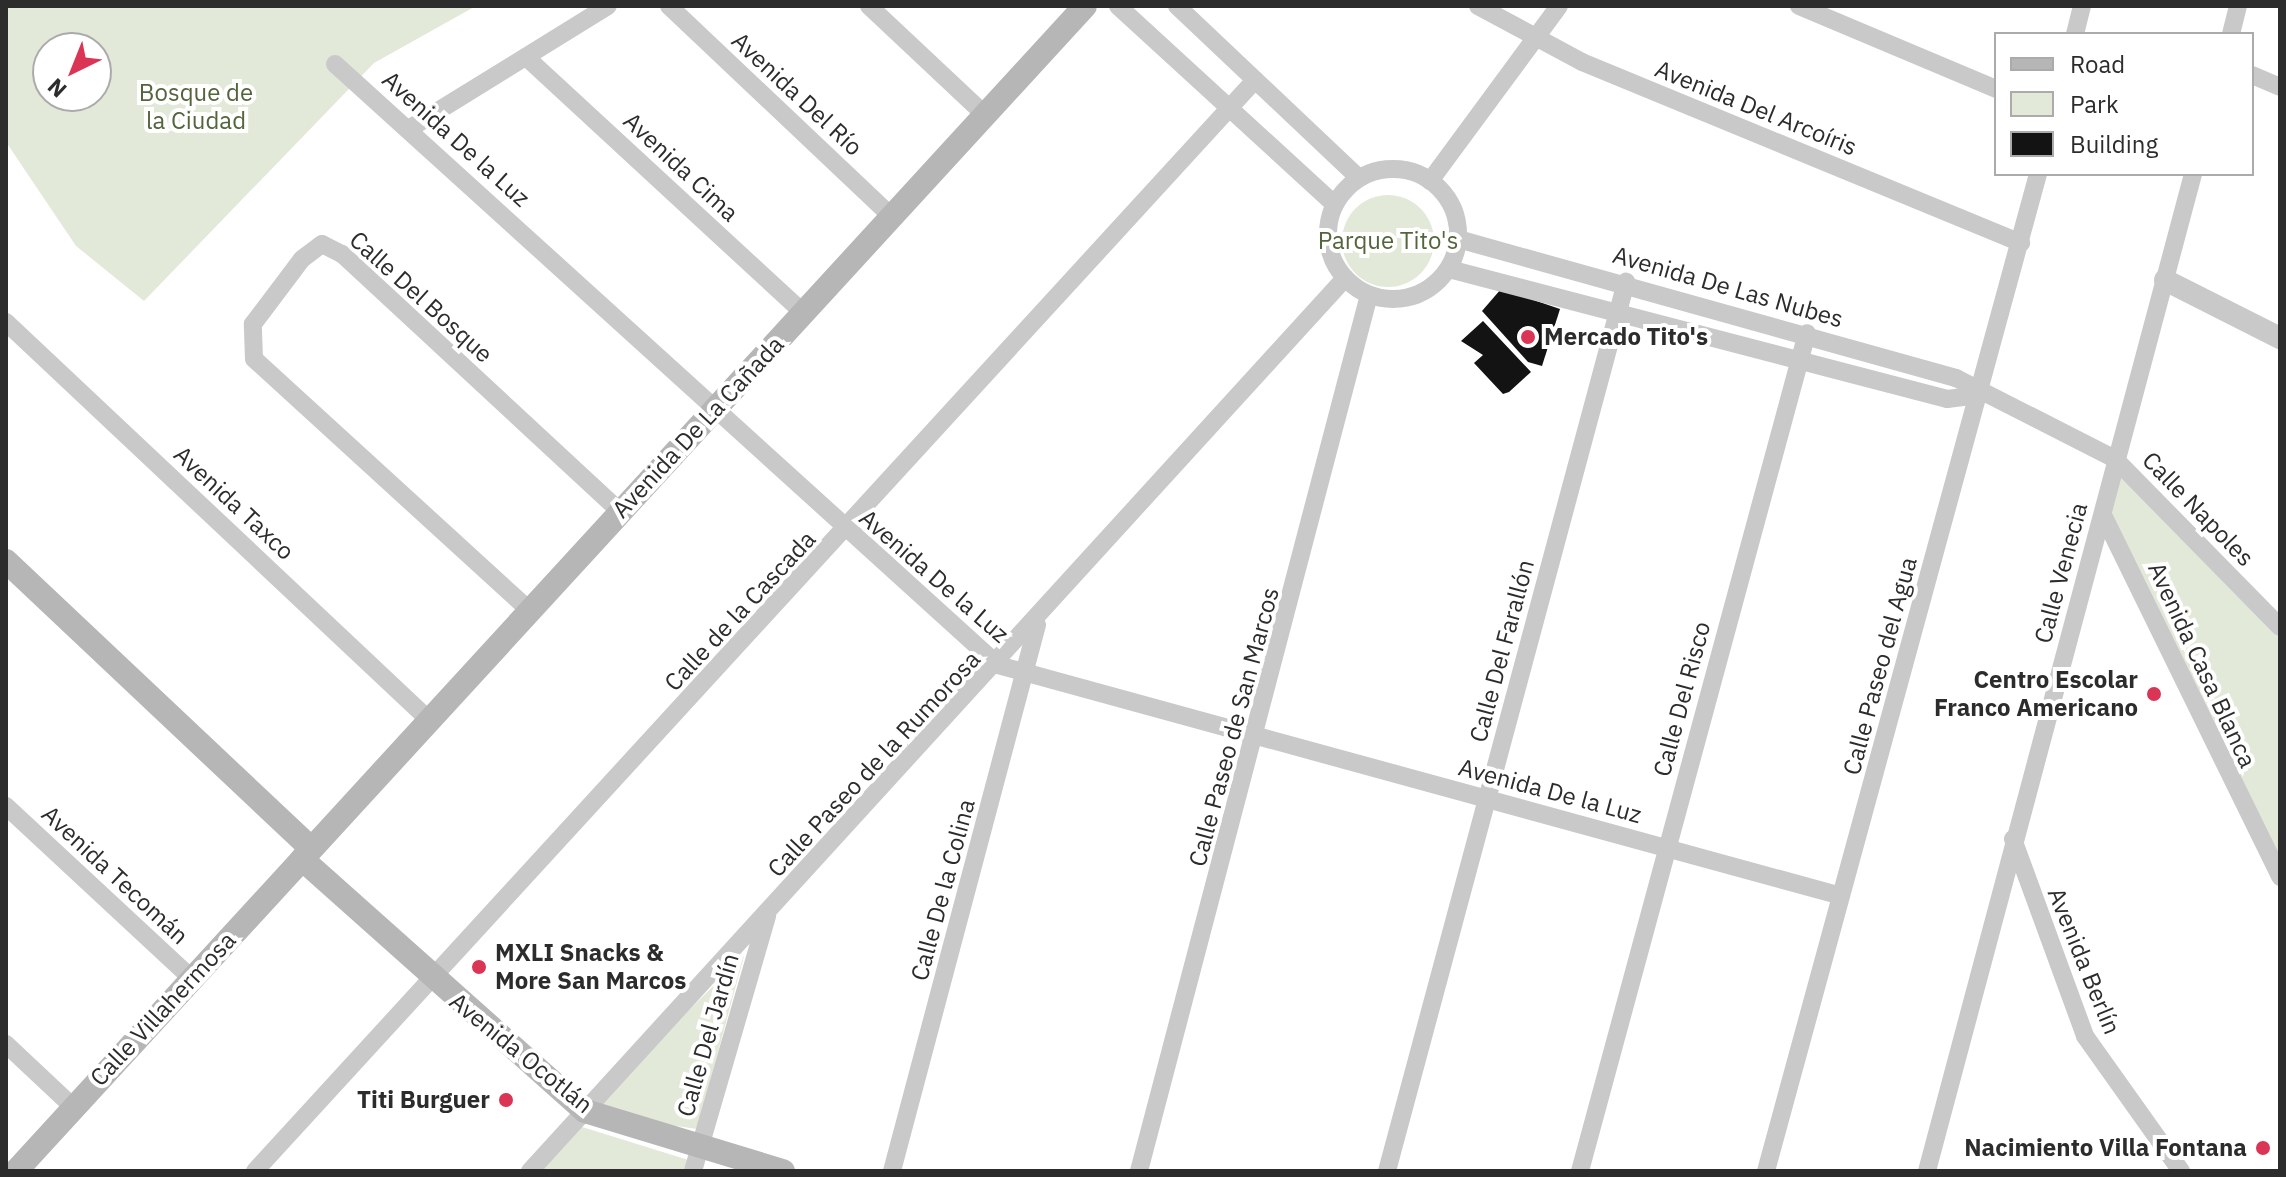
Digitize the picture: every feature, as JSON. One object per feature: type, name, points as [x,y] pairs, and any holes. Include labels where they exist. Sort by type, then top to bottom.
[{"type":"main road","name":"Avenida De La Cañada","points":[[306,853],[1085,6]]},
{"type":"main road","name":"Avenida Ocotlán","points":[[6,561],[306,853],[433,982],[585,1111],[696,1160],[783,1171]]},
{"type":"main road","name":"Calle Villahermosa","points":[[16,1171],[306,853]]},
{"type":"street","points":[[412,127],[608,6]]},
{"type":"street","name":"Avenida Del Río","points":[[669,6],[891,216]]},
{"type":"street","points":[[869,6],[984,114]]},
{"type":"street","points":[[1118,6],[1335,205]]},
{"type":"street","points":[[1177,6],[1359,178]]},
{"type":"street","name":"Avenida Del Arcoíris","points":[[1478,6],[1536,40],[2021,243]]},
{"type":"street","points":[[1430,181],[1559,6]]},
{"type":"street","points":[[1799,6],[1994,88]]},
{"type":"street","points":[[2076,32],[2082,6]]},
{"type":"street","points":[[2232,32],[2238,6]]},
{"type":"street","name":"Avenida Cima","points":[[526,57],[802,312]]},
{"type":"street","name":"Avenida De la Luz","points":[[335,64],[412,127],[846,531],[998,665],[1841,896]]},
{"type":"street","points":[[2254,76],[2280,87]]},
{"type":"street","name":"Calle de la Cascada","points":[[255,1171],[433,982],[1255,80]]},
{"type":"street","points":[[1395,170],[1430,181],[1456,217],[1458,239],[1449,269],[1413,297],[1369,295],[1345,278],[1328,230],[1335,205],[1359,178],[1395,170]]},
{"type":"street","name":"Calle Paseo del Agua","points":[[1766,1171],[2038,176]]},
{"type":"street","name":"Calle Venecia","points":[[1927,1171],[2013,839],[2192,176]]},
{"type":"street","name":"Avenida De Las Nubes","points":[[1458,239],[1626,282],[1956,378],[1979,395],[2115,459]]},
{"type":"street","name":"Calle Del Bosque","points":[[529,610],[254,359],[253,324],[302,259],[322,244],[342,254],[620,511]]},
{"type":"street","name":"Avenida De Las Nubes","points":[[1449,269],[1797,363],[1947,399],[1979,395]]},
{"type":"street","name":"Calle Paseo de la Rumorosa","points":[[530,1171],[998,665],[1345,278]]},
{"type":"street","points":[[2165,280],[2280,338]]},
{"type":"street","name":"Calle Del Farallón","points":[[1387,1171],[1626,282]]},
{"type":"street","name":"Calle Paseo de San Marcos","points":[[1139,1171],[1257,737],[1369,295]]},
{"type":"street","name":"Avenida Taxco","points":[[6,322],[428,719]]},
{"type":"street","name":"Calle Del Risco","points":[[1580,1171],[1807,333]]},
{"type":"street","name":"Calle Napoles","points":[[2115,459],[2280,627]]},
{"type":"street","name":"Avenida Casa Blanca","points":[[2103,515],[2280,877]]},
{"type":"street","name":"Calle De la Colina","points":[[892,1171],[1038,621]]},
{"type":"street","name":"Avenida Tecomán","points":[[6,806],[192,979]]},
{"type":"street","name":"Avenida Berlín","points":[[2013,839],[2085,1036],[2181,1171]]},
{"type":"street","name":"Calle Del Jardín","points":[[696,1160],[768,913]]},
{"type":"street","points":[[6,1044],[73,1107]]},
{"type":"green space","name":"Bosque de la Ciudad","points":[[6,6],[476,6],[374,63],[144,301],[76,246],[6,142]]},
{"type":"green space","name":"Parque Tito's","points":[[1379,195],[1397,195],[1414,202],[1427,215],[1434,241],[1427,267],[1414,280],[1397,287],[1379,287],[1362,280],[1349,267],[1342,250],[1342,232],[1349,215],[1362,202]]},
{"type":"green space","points":[[2118,453],[2280,624],[2280,870],[2104,503]]},
{"type":"green space","points":[[744,956],[697,1129],[588,1113],[610,1087]]},
{"type":"green space","points":[[579,1126],[695,1162],[693,1171],[536,1171]]},
{"type":"building","name":"Mercado Tito's","points":[[1501,289],[1560,309],[1542,366],[1528,362],[1482,311]]},
{"type":"building","points":[[1483,321],[1531,372],[1503,394],[1474,363],[1483,355],[1461,341]]},
{"type":"place","name":"Mercado Tito's","points":[[1528,337]]},
{"type":"place","name":"Centro Escolar Franco Americano","points":[[2154,694]]},
{"type":"place","name":"MXLI Snacks & More San Marcos","points":[[479,967]]},
{"type":"place","name":"Titi Burguer","points":[[506,1100]]},
{"type":"place","name":"Nacimiento Villa Fontana","points":[[2263,1148]]}]
